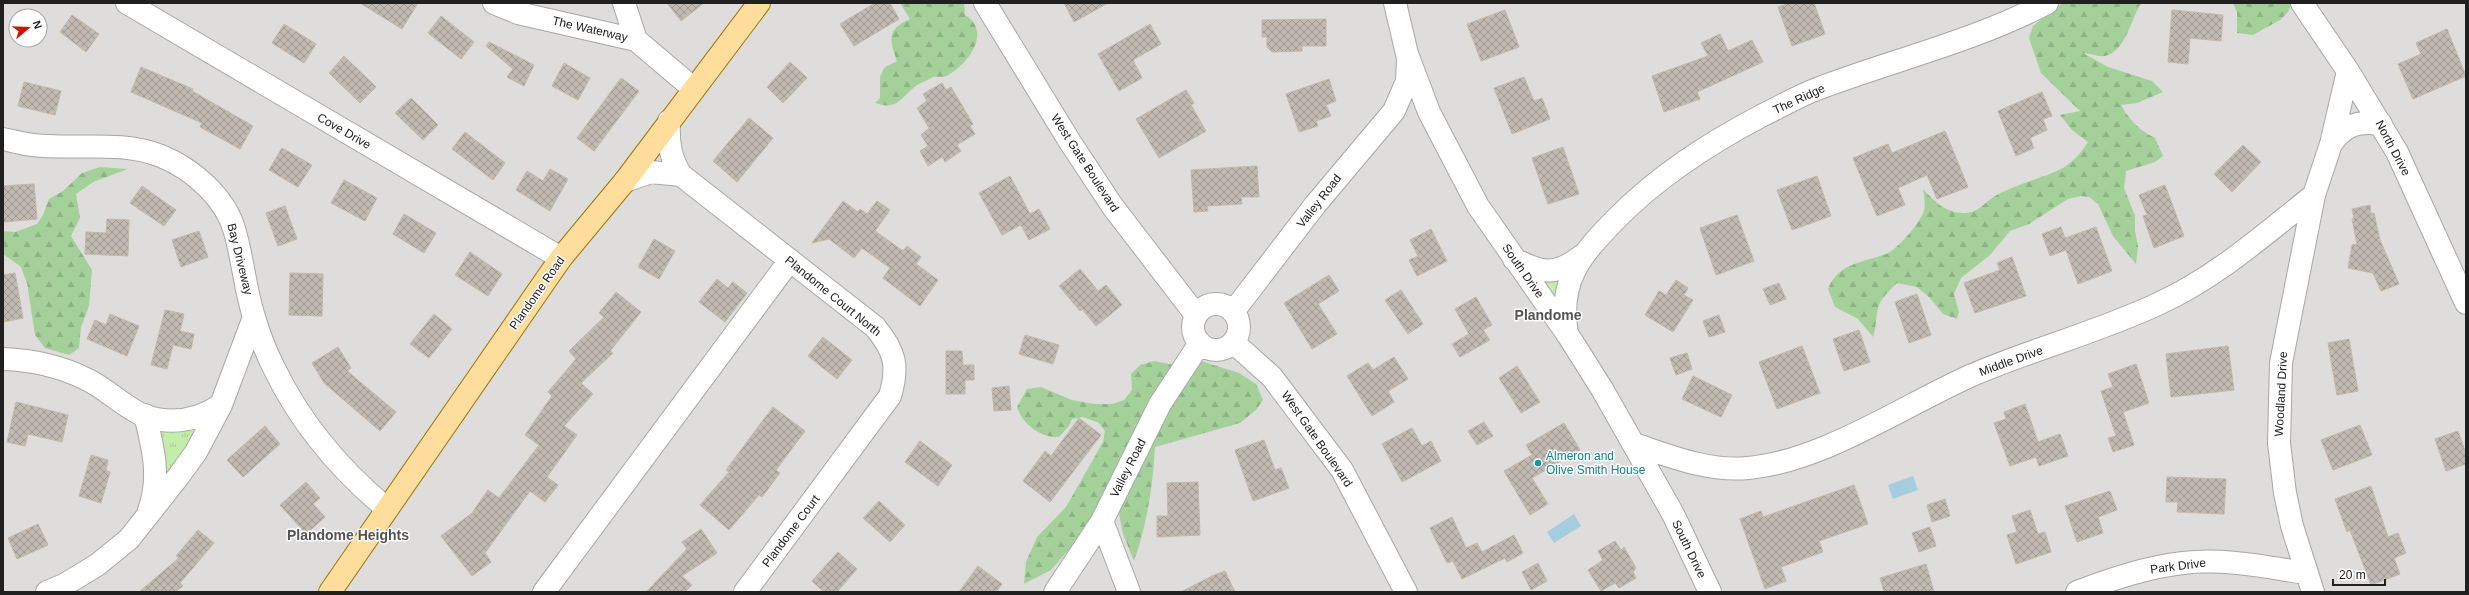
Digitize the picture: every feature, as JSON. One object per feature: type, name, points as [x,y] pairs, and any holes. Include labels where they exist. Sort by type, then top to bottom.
[{"type":"main road","name":"Plandome Road","points":[[330,592],[386,508],[561,258],[625,181],[758,3]]},
{"type":"street","name":"Cove Drive","points":[[127,3],[561,258]]},
{"type":"street","name":"The Waterway","points":[[494,3],[518,13],[636,40],[694,90]]},
{"type":"street","points":[[624,3],[636,40]]},
{"type":"street","name":"West Gate Boulevard","points":[[985,3],[1070,142],[1113,207],[1196,314]]},
{"type":"street","name":"South Drive","points":[[1395,3],[1407,54],[1429,112],[1478,206],[1513,258],[1568,334],[1634,444],[1673,514],[1711,590]]},
{"type":"street","name":"The Ridge","points":[[1513,258],[1543,271],[1553,271],[1570,265],[1585,253],[1634,200],[1686,160],[1717,139],[1804,94],[2010,21],[2047,3]]},
{"type":"street","name":"North Drive","points":[[2302,3],[2348,71],[2397,152],[2466,302]]},
{"type":"street","name":"Valley Road","points":[[1233,312],[1315,205],[1394,111],[1407,81],[1407,54]]},
{"type":"street","points":[[2314,195],[2331,144],[2348,71]]},
{"type":"street","points":[[1394,111],[1411,109],[1429,112]]},
{"type":"street","name":"Plandome Court North","points":[[669,121],[670,150],[673,163],[681,175],[875,327],[888,343],[894,357],[896,376],[890,396],[837,470]]},
{"type":"street","points":[[2331,144],[2342,130],[2357,122],[2381,124]]},
{"type":"street","name":"Bay Driveway","points":[[3,139],[33,145],[105,146],[144,150],[163,157],[190,171],[212,191],[235,230],[254,317],[273,366],[302,418],[321,445],[352,479],[386,508]]},
{"type":"street","points":[[625,181],[651,172],[681,175]]},
{"type":"street","name":"Middle Drive","points":[[1634,444],[1703,465],[1746,468],[1774,465],[1817,450],[1971,376],[2096,330],[2161,303],[2199,282],[2237,257],[2314,195]]},
{"type":"street","name":"Woodland Drive","points":[[2309,583],[2285,493],[2279,443],[2279,404],[2283,350],[2304,254],[2314,195]]},
{"type":"street","name":"The Ridge","points":[[1568,334],[1564,310],[1566,295],[1570,280],[1585,253]]},
{"type":"street","points":[[544,592],[790,260]]},
{"type":"street","points":[[1216,304],[1224,305],[1233,312],[1238,321],[1239,329],[1233,342],[1221,349],[1206,348],[1200,343],[1193,330],[1196,314],[1202,308],[1216,304]]},
{"type":"street","points":[[47,592],[64,585],[97,565],[129,539],[196,452],[220,405],[254,317]]},
{"type":"street","name":"West Gate Boulevard","points":[[1233,342],[1272,376],[1342,470],[1406,592]]},
{"type":"street","name":"Valley Road","points":[[1056,592],[1102,521],[1160,404],[1200,343]]},
{"type":"street","points":[[3,359],[33,362],[55,367],[86,379],[145,416],[167,420],[190,420],[206,415],[220,405]]},
{"type":"street","points":[[145,416],[156,472],[156,487],[147,515]]},
{"type":"street","name":"Plandome Court","points":[[746,592],[837,470]]},
{"type":"street","points":[[1102,521],[1129,592]]},
{"type":"street","name":"Park Drive","points":[[2077,592],[2146,570],[2185,562],[2211,561],[2309,583]]},
{"type":"shaded area","points":[[3,3],[2466,3],[2466,592],[3,592]]},
{"type":"green space","points":[[900,3],[964,3],[965,15],[973,22],[977,29],[977,38],[970,55],[956,70],[946,76],[933,77],[919,84],[895,104],[883,105],[875,103],[880,98],[880,77],[884,68],[897,61],[892,47],[892,36],[897,27],[910,19]]},
{"type":"green space","points":[[2063,3],[2141,3],[2127,34],[2118,48],[2105,56],[2083,53],[2108,67],[2152,81],[2163,92],[2137,103],[2121,105],[2135,124],[2144,132],[2155,138],[2163,156],[2155,162],[2126,171],[2124,188],[2135,216],[2135,231],[2138,246],[2136,264],[2113,236],[2098,204],[2089,197],[2081,196],[2068,199],[2029,224],[2010,231],[1990,255],[1961,278],[1954,294],[1959,312],[1957,319],[1943,314],[1930,298],[1917,287],[1897,283],[1879,305],[1873,337],[1858,319],[1835,307],[1828,289],[1832,280],[1844,269],[1860,262],[1886,254],[1908,236],[1925,209],[1923,189],[1936,202],[1946,209],[1958,213],[1973,212],[2003,192],[2063,168],[2071,163],[2088,142],[2072,130],[2060,115],[2080,111],[2041,73],[2029,38],[2033,26]]},
{"type":"green space","points":[[2233,3],[2292,3],[2288,12],[2280,20],[2253,35],[2237,33],[2237,12]]},
{"type":"green space","points":[[100,167],[128,169],[93,182],[76,194],[80,218],[71,236],[92,270],[89,306],[81,327],[79,348],[69,355],[45,348],[35,335],[27,283],[21,267],[3,254],[3,231],[15,232],[37,224],[43,215],[49,199],[63,191],[82,173]]},
{"type":"green space","points":[[1541,278],[1559,280],[1557,300]]},
{"type":"green space","points":[[1154,361],[1175,365],[1204,362],[1239,373],[1256,384],[1263,400],[1256,410],[1240,423],[1155,447],[1149,504],[1139,547],[1134,561],[1123,534],[1117,503],[1078,539],[1051,570],[1024,584],[1026,562],[1037,537],[1066,507],[1103,442],[1105,431],[1099,423],[1083,417],[1072,419],[1069,426],[1059,437],[1052,437],[1033,429],[1023,419],[1017,407],[1027,389],[1041,387],[1072,400],[1094,404],[1112,404],[1124,400],[1132,390],[1131,374],[1140,365]]},
{"type":"green space","points":[[206,415],[147,515],[150,437],[167,420]]},
{"type":"water","points":[[1913,476],[1918,490],[1893,499],[1888,485]]},
{"type":"water","points":[[1574,514],[1581,526],[1554,543],[1547,532]]},
{"type":"building","points":[[360,3],[418,3],[402,29]]},
{"type":"building","points":[[667,3],[704,3],[681,21]]},
{"type":"building","points":[[875,3],[890,3],[899,19],[854,46],[840,24]]},
{"type":"building","points":[[1064,3],[1108,3],[1074,22]]},
{"type":"building","points":[[1790,3],[1814,3],[1825,34],[1792,46],[1778,7]]},
{"type":"building","points":[[1505,10],[1519,47],[1481,61],[1467,24]]},
{"type":"building","points":[[2172,10],[2223,15],[2221,41],[2190,38],[2188,64],[2168,62]]},
{"type":"building","points":[[72,15],[99,34],[86,52],[60,32]]},
{"type":"building","points":[[441,16],[474,42],[461,59],[428,33]]},
{"type":"building","points":[[1326,19],[1326,46],[1302,46],[1302,51],[1272,52],[1267,47],[1267,37],[1262,37],[1262,20]]},
{"type":"building","points":[[284,24],[316,44],[304,63],[272,43]]},
{"type":"building","points":[[1150,24],[1161,44],[1133,60],[1142,78],[1119,91],[1098,54]]},
{"type":"building","points":[[2447,29],[2466,76],[2413,99],[2398,64],[2421,54],[2416,43]]},
{"type":"building","points":[[1720,34],[1728,51],[1752,40],[1763,62],[1697,92],[1700,99],[1664,112],[1652,76],[1708,56],[1701,43]]},
{"type":"building","points":[[489,42],[534,65],[524,86],[507,77],[513,69],[486,46]]},
{"type":"building","points":[[344,56],[376,87],[360,103],[329,73]]},
{"type":"building","points":[[790,62],[807,78],[783,103],[767,87]]},
{"type":"building","points":[[564,63],[590,78],[578,100],[552,86]]},
{"type":"building","points":[[141,67],[193,89],[192,91],[253,126],[240,149],[200,127],[202,123],[131,92]]},
{"type":"building","points":[[1524,77],[1534,101],[1542,98],[1550,119],[1512,134],[1494,88]]},
{"type":"building","points":[[621,78],[639,91],[594,151],[577,138]]},
{"type":"building","points":[[1329,79],[1336,101],[1326,105],[1331,116],[1316,121],[1318,126],[1299,132],[1286,94]]},
{"type":"building","points":[[24,82],[61,91],[55,115],[18,106]]},
{"type":"building","points":[[942,83],[946,90],[951,87],[973,124],[970,126],[975,134],[957,145],[961,151],[945,162],[942,157],[928,166],[920,151],[928,146],[921,135],[929,128],[917,108],[927,101],[923,94]]},
{"type":"building","points":[[1186,90],[1194,103],[1191,105],[1206,131],[1159,158],[1136,119]]},
{"type":"building","points":[[2042,92],[2052,116],[2043,119],[2047,130],[2030,138],[2034,148],[2016,156],[1998,111]]},
{"type":"building","points":[[411,98],[438,125],[423,140],[395,113]]},
{"type":"building","points":[[749,118],[773,138],[737,182],[713,161]]},
{"type":"building","points":[[1945,131],[1968,187],[1937,199],[1927,175],[1898,188],[1905,205],[1877,216],[1853,158],[1888,144],[1892,153]]},
{"type":"building","points":[[465,132],[505,163],[493,180],[452,149]]},
{"type":"building","points":[[2243,145],[2261,162],[2232,192],[2214,174]]},
{"type":"building","points":[[1563,147],[1579,194],[1548,204],[1532,158]]},
{"type":"building","points":[[282,148],[312,165],[298,187],[269,170]]},
{"type":"building","points":[[1257,166],[1259,197],[1241,197],[1242,204],[1207,206],[1208,211],[1194,212],[1191,170]]},
{"type":"building","points":[[550,169],[568,179],[550,211],[516,190],[527,171],[543,181]]},
{"type":"building","points":[[1010,176],[1030,214],[1039,209],[1050,229],[1029,240],[1021,225],[1002,235],[979,193]]},
{"type":"building","points":[[1817,176],[1831,216],[1792,230],[1777,190]]},
{"type":"building","points":[[344,180],[377,198],[365,221],[331,203]]},
{"type":"building","points":[[34,184],[37,219],[3,222],[3,186]]},
{"type":"building","points":[[2165,185],[2184,236],[2154,248],[2143,216],[2147,215],[2139,195]]},
{"type":"building","points":[[142,186],[176,210],[164,226],[130,203]]},
{"type":"building","points":[[843,201],[858,212],[860,209],[867,214],[877,201],[890,210],[875,231],[903,251],[907,246],[921,257],[916,264],[938,280],[920,306],[883,278],[890,268],[862,248],[854,258],[829,239],[812,243]]},
{"type":"building","points":[[2370,205],[2371,214],[2374,213],[2380,240],[2399,284],[2381,291],[2373,273],[2348,268],[2352,245],[2357,244],[2352,219],[2354,218],[2352,209]]},
{"type":"building","points":[[285,206],[297,239],[278,246],[266,213]]},
{"type":"building","points":[[404,214],[436,233],[424,253],[393,234]]},
{"type":"building","points":[[1737,215],[1754,261],[1716,275],[1700,228]]},
{"type":"building","points":[[107,219],[129,220],[128,256],[85,254],[86,232],[106,233]]},
{"type":"building","points":[[2061,227],[2065,238],[2096,227],[2112,271],[2078,284],[2066,250],[2050,256],[2042,234]]},
{"type":"building","points":[[1431,229],[1447,261],[1417,276],[1409,260],[1418,256],[1410,240]]},
{"type":"building","points":[[199,231],[208,257],[181,267],[172,240]]},
{"type":"building","points":[[654,239],[675,251],[659,279],[638,267]]},
{"type":"building","points":[[470,252],[502,274],[488,296],[455,275]]},
{"type":"building","points":[[2012,257],[2026,296],[1975,313],[1964,283],[2000,270],[1997,263]]},
{"type":"building","points":[[1080,269],[1098,291],[1106,285],[1122,305],[1096,326],[1082,309],[1080,311],[1059,286]]},
{"type":"building","points":[[15,273],[23,318],[3,322],[3,275]]},
{"type":"building","points":[[290,273],[323,274],[322,316],[289,315]]},
{"type":"building","points":[[1329,275],[1339,291],[1318,304],[1337,334],[1312,349],[1284,303]]},
{"type":"building","points":[[717,279],[728,288],[733,282],[747,293],[725,322],[699,302]]},
{"type":"building","points":[[1676,280],[1688,288],[1684,295],[1693,300],[1673,332],[1645,315],[1659,291],[1666,295]]},
{"type":"building","points":[[1779,283],[1786,299],[1770,305],[1763,289]]},
{"type":"building","points":[[1401,290],[1423,324],[1408,334],[1385,300]]},
{"type":"building","points":[[616,292],[641,312],[610,351],[613,353],[581,383],[593,394],[564,426],[577,435],[547,477],[558,485],[545,502],[530,491],[485,553],[491,562],[472,576],[441,536],[472,513],[488,490],[499,498],[539,445],[525,435],[552,396],[548,392],[576,359],[569,351],[604,317],[599,313]]},
{"type":"building","points":[[1917,294],[1931,335],[1909,343],[1895,302]]},
{"type":"building","points":[[1476,297],[1492,325],[1483,330],[1490,340],[1460,357],[1452,344],[1469,334],[1455,309]]},
{"type":"building","points":[[165,310],[184,314],[180,331],[194,334],[191,349],[173,345],[167,369],[151,365]]},
{"type":"building","points":[[110,314],[139,326],[127,356],[87,339],[95,320],[106,325]]},
{"type":"building","points":[[434,314],[452,329],[429,358],[410,344]]},
{"type":"building","points":[[1719,315],[1725,332],[1709,337],[1703,321]]},
{"type":"building","points":[[1859,330],[1870,362],[1844,371],[1833,339]]},
{"type":"building","points":[[1025,335],[1059,345],[1053,364],[1019,354]]},
{"type":"building","points":[[823,337],[852,360],[837,379],[808,356]]},
{"type":"building","points":[[2349,339],[2358,391],[2337,395],[2328,343]]},
{"type":"building","points":[[1802,346],[1820,393],[1777,409],[1759,362]]},
{"type":"building","points":[[2228,346],[2234,390],[2171,397],[2166,354]]},
{"type":"building","points":[[338,347],[351,368],[347,371],[396,412],[380,431],[324,383],[312,363]]},
{"type":"building","points":[[946,351],[962,351],[963,365],[974,365],[974,380],[965,380],[965,394],[946,394]]},
{"type":"building","points":[[1687,353],[1692,369],[1676,375],[1670,358]]},
{"type":"building","points":[[1394,357],[1408,379],[1388,391],[1394,402],[1372,416],[1347,376],[1368,363],[1373,370]]},
{"type":"building","points":[[2136,364],[2149,403],[2123,412],[2134,445],[2113,452],[2108,438],[2116,436],[2101,391],[2113,387],[2108,374]]},
{"type":"building","points":[[1517,366],[1540,402],[1521,413],[1499,378]]},
{"type":"building","points":[[1693,376],[1732,395],[1721,417],[1682,399]]},
{"type":"building","points":[[1009,386],[1011,410],[994,411],[992,388]]},
{"type":"building","points":[[16,402],[68,415],[62,442],[28,434],[25,446],[7,442]]},
{"type":"building","points":[[2025,404],[2038,442],[2060,434],[2068,456],[2039,466],[2036,457],[2010,466],[1994,423],[2006,419],[2004,412]]},
{"type":"building","points":[[773,407],[805,431],[776,470],[780,473],[762,497],[759,495],[729,530],[700,505],[729,472],[726,470]]},
{"type":"building","points":[[1079,418],[1101,435],[1050,502],[1023,481],[1045,451],[1051,456]]},
{"type":"building","points":[[1484,422],[1493,436],[1477,445],[1468,431]]},
{"type":"building","name":"Almeron and Olive Smith House","points":[[1564,423],[1580,450],[1532,478],[1548,504],[1530,515],[1504,471],[1532,455],[1526,445]]},
{"type":"building","points":[[2360,425],[2372,455],[2333,470],[2321,440]]},
{"type":"building","points":[[265,426],[280,444],[243,477],[227,460]]},
{"type":"building","points":[[1412,428],[1422,446],[1431,441],[1441,461],[1402,482],[1382,444]]},
{"type":"building","points":[[2458,431],[2466,454],[2466,464],[2446,471],[2435,439]]},
{"type":"building","points":[[1264,440],[1275,470],[1281,468],[1289,488],[1253,501],[1235,450]]},
{"type":"building","points":[[920,441],[952,465],[938,486],[905,462]]},
{"type":"building","points":[[91,455],[108,460],[106,471],[110,472],[101,503],[79,496]]},
{"type":"building","points":[[2167,477],[2226,479],[2224,514],[2177,512],[2178,502],[2166,502]]},
{"type":"building","points":[[306,482],[320,498],[313,504],[325,517],[306,534],[280,505]]},
{"type":"building","points":[[1198,482],[1200,535],[1157,537],[1157,516],[1168,516],[1167,483]]},
{"type":"building","points":[[1854,485],[1868,524],[1819,541],[1823,552],[1781,567],[1786,581],[1765,589],[1740,519],[1761,511],[1763,517]]},
{"type":"building","points":[[2371,486],[2388,537],[2398,533],[2406,553],[2394,558],[2400,574],[2371,585],[2350,530],[2347,532],[2335,499]]},
{"type":"building","points":[[2110,491],[2117,510],[2098,517],[2103,533],[2077,542],[2065,506]]},
{"type":"building","points":[[1945,499],[1950,516],[1932,522],[1927,505]]},
{"type":"building","points":[[879,501],[905,525],[890,542],[863,518]]},
{"type":"building","points":[[2030,510],[2038,534],[2045,532],[2051,552],[2016,564],[2007,535],[2017,532],[2012,516]]},
{"type":"building","points":[[1452,517],[1466,548],[1477,543],[1482,552],[1514,535],[1523,553],[1507,562],[1505,558],[1462,579],[1453,561],[1447,563],[1430,528]]},
{"type":"building","points":[[38,524],[48,545],[17,559],[8,538]]},
{"type":"building","points":[[1930,527],[1936,546],[1919,552],[1912,533]]},
{"type":"building","points":[[701,529],[717,553],[682,576],[692,585],[685,592],[646,592],[687,549],[682,542]]},
{"type":"building","points":[[198,530],[214,543],[180,583],[183,586],[175,592],[139,592],[179,558],[176,556]]},
{"type":"building","points":[[1615,541],[1621,550],[1624,547],[1636,568],[1633,572],[1636,578],[1619,588],[1615,583],[1601,591],[1588,570],[1603,560],[1598,551]]},
{"type":"building","points":[[838,552],[857,569],[837,592],[824,592],[812,581]]},
{"type":"building","points":[[1538,563],[1547,581],[1531,590],[1522,572]]},
{"type":"building","points":[[1926,564],[1934,592],[1884,592],[1880,578]]},
{"type":"building","points":[[978,566],[1002,584],[996,592],[959,592]]},
{"type":"building","points":[[1225,571],[1235,592],[1181,592],[1212,576]]},
{"type":"place","name":"Almeron and Olive Smith House","points":[[1538,463]]},
{"type":"district","name":"Plandome","points":[[1548,315]]},
{"type":"district","name":"Plandome Heights","points":[[348,535]]}]
